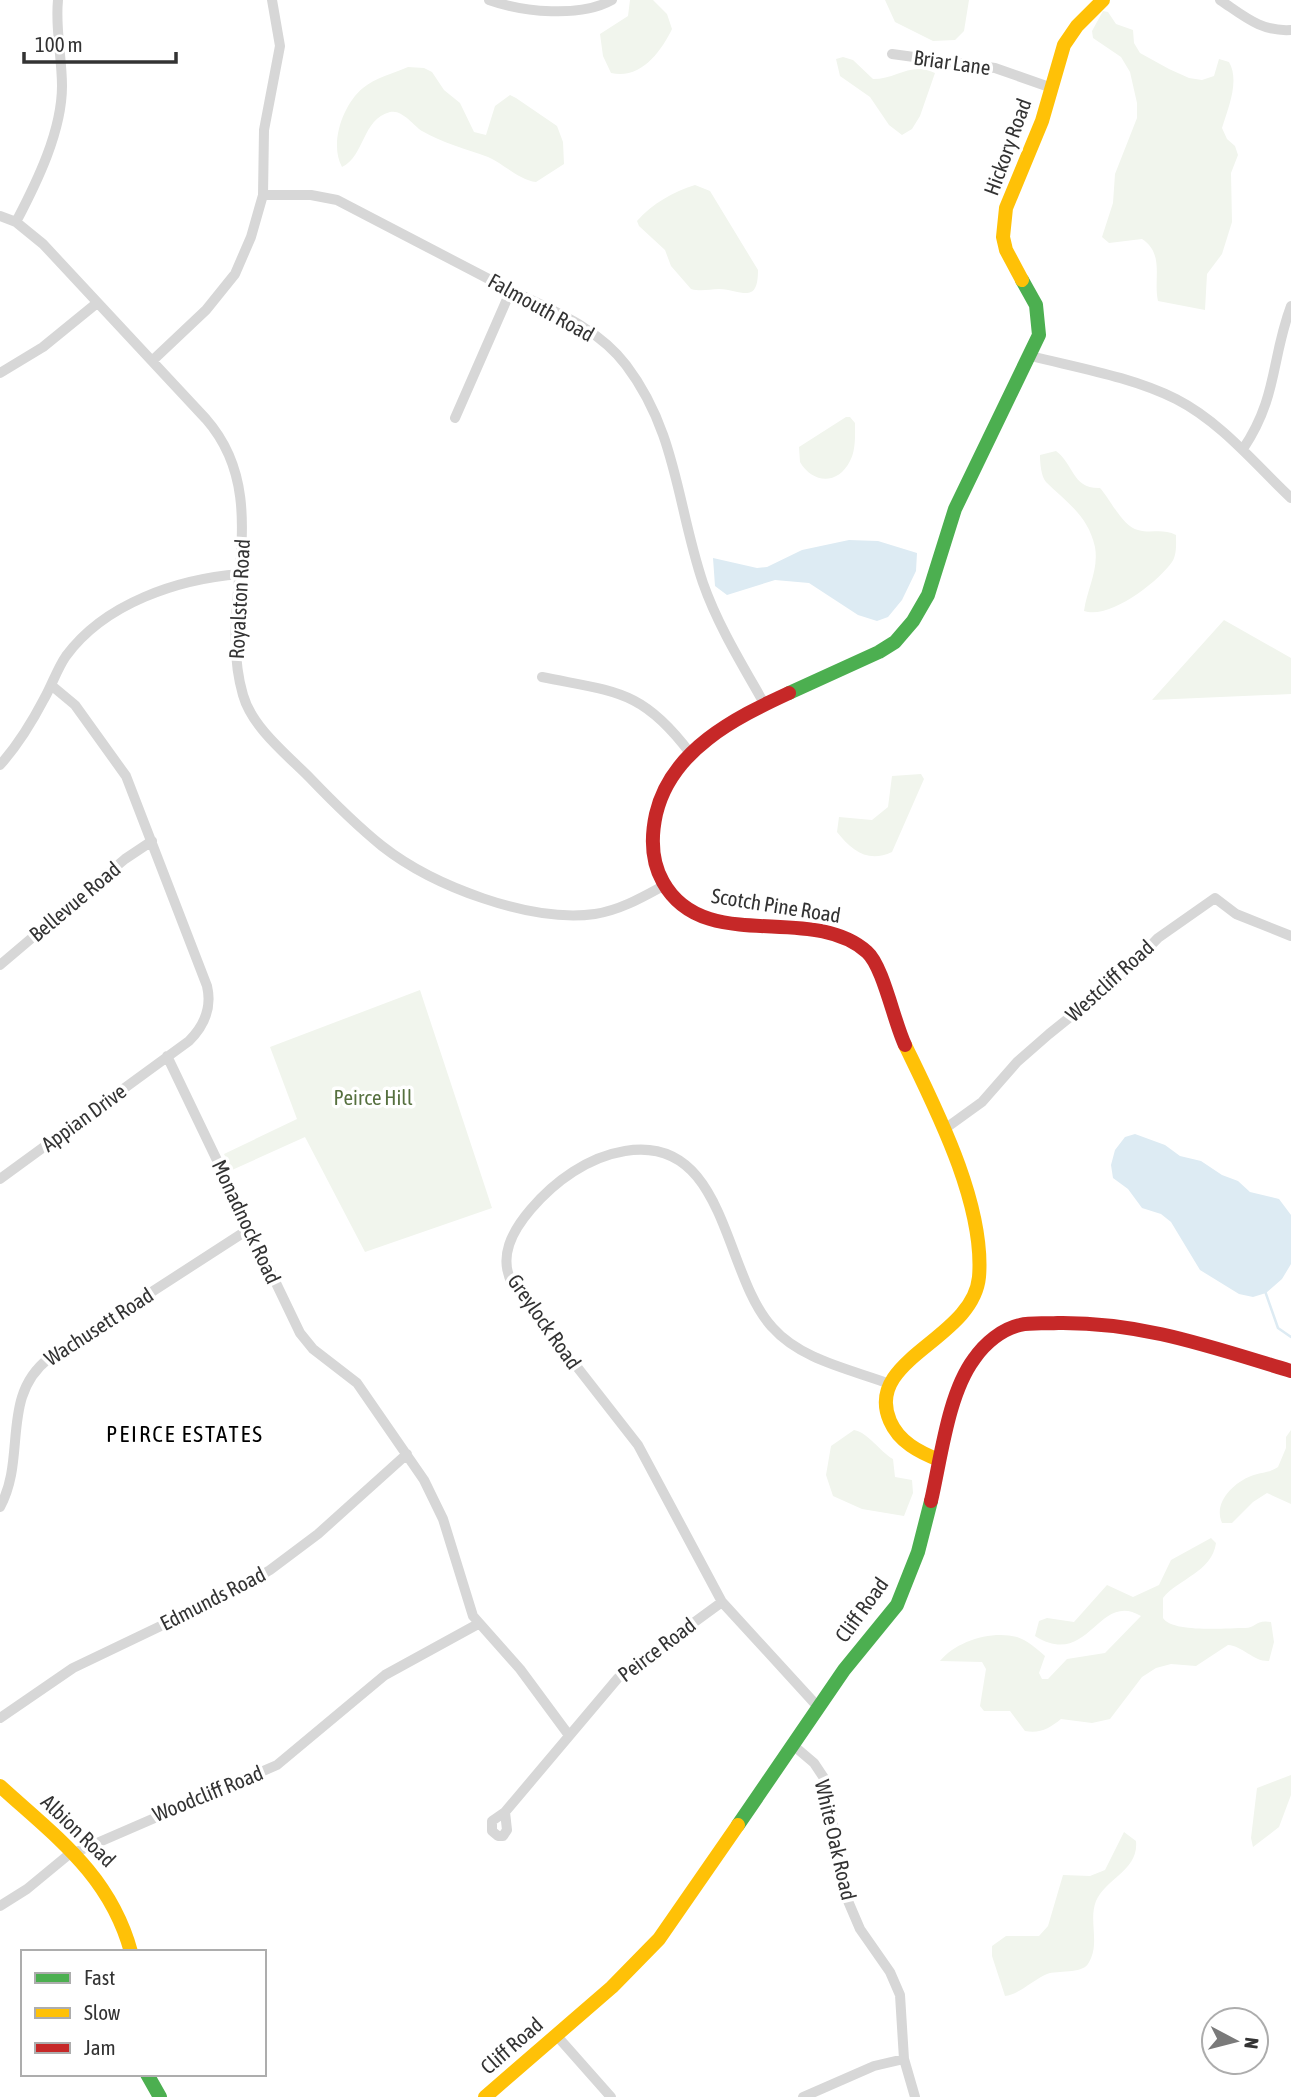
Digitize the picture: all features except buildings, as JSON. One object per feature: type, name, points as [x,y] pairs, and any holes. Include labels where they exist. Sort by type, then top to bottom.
[{"type":"street","points":[[16,222],[30,194],[57,120],[62,88],[56,18],[58,0]]},
{"type":"street","points":[[152,360],[206,310],[235,274],[251,237],[263,195],[264,130],[280,46],[272,0]]},
{"type":"street","points":[[489,0],[534,9],[566,10],[579,10],[612,0]]},
{"type":"street","name":"Hickory Road","points":[[1031,356],[1039,335],[1038,304],[1025,279],[1009,259],[1003,238],[1005,219],[1052,88],[1061,52],[1070,34],[1103,0]]},
{"type":"street","points":[[1220,0],[1249,21],[1272,31],[1291,30]]},
{"type":"street","name":"Briar Lane","points":[[892,54],[995,68],[1052,88]]},
{"type":"street","name":"Falmouth Road","points":[[263,195],[311,195],[337,200],[588,329],[624,362],[648,397],[673,460],[703,583],[721,624],[765,705]]},
{"type":"street","name":"Royalston Road","points":[[0,216],[16,222],[43,244],[211,425],[232,460],[243,511],[235,654],[246,705],[259,724],[303,771],[383,847],[441,880],[491,900],[561,915],[596,914],[619,908],[663,886]]},
{"type":"street","points":[[455,418],[511,290]]},
{"type":"street","points":[[0,373],[43,347],[97,303]]},
{"type":"street","points":[[1243,449],[1258,426],[1272,389],[1291,306]]},
{"type":"street","points":[[663,886],[653,859],[653,827],[668,778],[690,753],[765,705],[877,654],[898,639],[917,616],[930,594],[950,522],[1031,356],[1143,385],[1178,400],[1243,449],[1291,498]]},
{"type":"street","points":[[0,765],[26,730],[71,651],[128,603],[180,586],[240,574]]},
{"type":"street","points":[[542,677],[635,698],[669,725],[690,753]]},
{"type":"street","points":[[51,685],[75,705],[123,771],[209,995],[206,1014],[198,1030],[167,1056]]},
{"type":"street","name":"Bellevue Road","points":[[0,965],[125,859],[152,841]]},
{"type":"street","name":"Scotch Pine Road","points":[[663,886],[702,918],[743,927],[825,932],[842,936],[872,957],[893,1016],[946,1128],[965,1187],[979,1267],[977,1292],[963,1318],[904,1364],[890,1384]]},
{"type":"street","name":"Westcliff Road","points":[[946,1128],[982,1102],[1017,1062],[1121,976],[1158,938],[1214,898],[1236,914],[1291,936]]},
{"type":"street","name":"Appian Drive","points":[[0,1179],[167,1056]]},
{"type":"street","name":"Monadnock Road","points":[[167,1056],[303,1338],[357,1383],[407,1454],[439,1509],[467,1603],[478,1624],[520,1669],[568,1734]]},
{"type":"street","name":"Greylock Road","points":[[722,1602],[638,1445],[511,1282],[507,1255],[510,1238],[520,1222],[554,1186],[592,1162],[633,1150],[672,1158],[690,1170],[710,1193],[751,1297],[776,1332],[811,1355],[890,1384]]},
{"type":"street","name":"Wachusett Road","points":[[0,1507],[12,1475],[15,1410],[34,1371],[48,1359],[249,1229]]},
{"type":"street","name":"Cliff Road","points":[[485,2097],[618,1982],[659,1939],[849,1663],[901,1599],[918,1552],[957,1393],[972,1361],[991,1340],[1022,1324],[1055,1322],[1150,1330],[1291,1371]]},
{"type":"street","points":[[890,1384],[887,1408],[896,1433],[911,1448],[939,1460]]},
{"type":"street","name":"Edmunds Road","points":[[0,1718],[73,1668],[238,1590],[278,1565],[407,1454]]},
{"type":"street","points":[[722,1602],[819,1708]]},
{"type":"street","name":"Peirce Road","points":[[505,1812],[568,1734],[624,1673],[722,1602]]},
{"type":"street","name":"Woodcliff Road","points":[[0,1906],[73,1853],[166,1810],[272,1768],[379,1679],[478,1624]]},
{"type":"street","name":"White Oak Road","points":[[794,1746],[817,1766],[827,1787],[850,1907],[863,1934],[890,1972],[900,1994],[904,2059],[915,2097]]},
{"type":"street","name":"Albion Road","points":[[0,1786],[97,1876],[113,1898],[123,1920],[130,1950]]},
{"type":"street","points":[[556,2036],[611,2097]]},
{"type":"street","points":[[803,2097],[874,2066],[904,2059]]},
{"type":"street","points":[[148,2076],[160,2097]]},
{"type":"green space","points":[[630,0],[653,0],[667,14],[672,29],[656,55],[640,68],[621,74],[611,73],[603,56],[600,34],[628,16]]},
{"type":"green space","points":[[885,0],[969,0],[964,31],[955,40],[933,41],[895,22]]},
{"type":"green space","points":[[1103,11],[1108,12],[1116,24],[1133,30],[1134,43],[1140,53],[1189,78],[1202,80],[1214,76],[1219,59],[1229,62],[1232,69],[1232,95],[1222,128],[1238,155],[1231,173],[1232,222],[1222,254],[1207,274],[1205,310],[1158,301],[1156,259],[1154,252],[1142,239],[1109,243],[1102,237],[1113,203],[1115,174],[1137,118],[1137,103],[1130,72],[1121,57],[1093,38],[1092,31]]},
{"type":"green space","points":[[843,57],[853,60],[873,79],[919,69],[935,73],[920,116],[912,129],[902,135],[889,125],[870,97],[840,76],[836,59]]},
{"type":"green space","points":[[408,67],[424,68],[432,72],[444,90],[460,103],[474,132],[486,135],[495,106],[510,95],[516,98],[557,126],[563,142],[564,164],[536,182],[530,181],[488,157],[422,131],[399,113],[390,112],[374,122],[355,155],[342,167],[338,158],[338,136],[349,104],[368,84]]},
{"type":"green space","points":[[695,185],[710,191],[758,270],[752,292],[691,289],[671,266],[665,250],[639,226],[637,221],[657,204]]},
{"type":"green space","points":[[850,417],[855,423],[852,457],[839,474],[832,478],[818,478],[800,462],[799,447]]},
{"type":"green space","points":[[1056,451],[1079,480],[1091,487],[1100,488],[1132,528],[1176,535],[1175,556],[1165,570],[1145,589],[1106,610],[1084,611],[1094,572],[1095,547],[1082,518],[1043,476],[1040,455]]},
{"type":"green space","points":[[1224,620],[1291,658],[1291,694],[1152,700]]},
{"type":"green space","points":[[921,774],[924,779],[892,852],[868,856],[855,850],[837,832],[839,817],[872,820],[888,807],[892,776]]},
{"type":"green space","name":"Peirce Hill","points":[[420,990],[492,1208],[365,1252],[305,1137],[232,1170],[224,1154],[297,1119],[270,1047]]},
{"type":"green space","points":[[854,1430],[893,1459],[895,1477],[912,1480],[913,1493],[904,1516],[862,1509],[833,1496],[826,1475],[831,1446]]},
{"type":"green space","points":[[1291,1430],[1291,1504],[1267,1493],[1253,1502],[1232,1523],[1222,1523],[1220,1508],[1226,1495],[1244,1479],[1278,1467],[1286,1448],[1286,1437]]},
{"type":"green space","points":[[1211,1538],[1216,1543],[1208,1561],[1163,1598],[1163,1618],[1177,1626],[1201,1629],[1245,1628],[1271,1622],[1274,1642],[1269,1661],[1258,1659],[1228,1645],[1196,1666],[1171,1664],[1156,1668],[1142,1677],[1110,1719],[1092,1723],[1061,1719],[1044,1730],[1030,1732],[1025,1731],[1010,1711],[984,1711],[980,1706],[986,1669],[982,1662],[940,1661],[955,1648],[975,1639],[1007,1635],[1024,1640],[1045,1656],[1039,1673],[1042,1679],[1048,1679],[1067,1659],[1105,1653],[1141,1616],[1126,1611],[1114,1613],[1081,1638],[1068,1644],[1053,1644],[1035,1636],[1039,1621],[1047,1618],[1074,1622],[1107,1585],[1133,1597],[1159,1585],[1171,1560]]},
{"type":"green space","points":[[1291,1775],[1291,1795],[1279,1827],[1253,1847],[1251,1838],[1257,1788]]},
{"type":"green space","points":[[1124,1832],[1136,1841],[1136,1851],[1127,1867],[1096,1901],[1093,1916],[1094,1949],[1088,1964],[1080,1969],[1047,1974],[1005,1996],[992,1956],[992,1946],[1006,1936],[1039,1936],[1048,1926],[1063,1875],[1090,1876],[1105,1870]]},
{"type":"shaded area","points":[[849,540],[878,541],[917,553],[916,571],[902,600],[888,617],[877,621],[858,615],[809,583],[775,580],[727,595],[715,586],[713,558],[757,568],[767,567],[802,550]]},
{"type":"shaded area","points":[[1135,1134],[1165,1145],[1180,1156],[1201,1161],[1222,1175],[1238,1181],[1250,1192],[1279,1199],[1291,1215],[1291,1264],[1282,1279],[1266,1293],[1253,1297],[1239,1294],[1200,1270],[1171,1222],[1161,1214],[1142,1208],[1128,1189],[1113,1178],[1111,1165],[1115,1150],[1125,1137]]},
{"type":"waterway","points":[[1265,1291],[1278,1328],[1291,1337]]},
{"type":"traffic: fast","points":[[789,693],[895,642],[913,621],[928,595],[955,509],[1039,335],[1036,305],[1022,280]]},
{"type":"traffic: fast","points":[[738,1825],[844,1670],[897,1605],[918,1552],[931,1501]]},
{"type":"traffic: fast","points":[[148,2076],[160,2097]]},
{"type":"traffic: slow","points":[[1022,280],[1006,250],[1003,237],[1006,208],[1042,121],[1064,45],[1077,26],[1103,0]]},
{"type":"traffic: slow","points":[[905,1045],[956,1158],[974,1219],[979,1249],[979,1277],[972,1299],[959,1317],[905,1365],[892,1381],[886,1400],[890,1421],[899,1435],[917,1450],[939,1460]]},
{"type":"traffic: slow","points":[[0,1786],[61,1841],[95,1879],[122,1925],[130,1950]]},
{"type":"traffic: slow","points":[[485,2097],[612,1987],[659,1939],[738,1825]]},
{"type":"traffic: jam","points":[[789,693],[727,725],[690,754],[676,772],[664,791],[656,814],[653,831],[656,866],[663,882],[681,904],[704,917],[731,923],[817,930],[844,938],[867,952],[878,969],[905,1045]]},
{"type":"traffic: jam","points":[[931,1501],[946,1427],[965,1373],[989,1342],[1013,1327],[1058,1323],[1148,1331],[1291,1371]]},
{"type":"district","name":"PEIRCE ESTATES","points":[[185,1434]]}]
